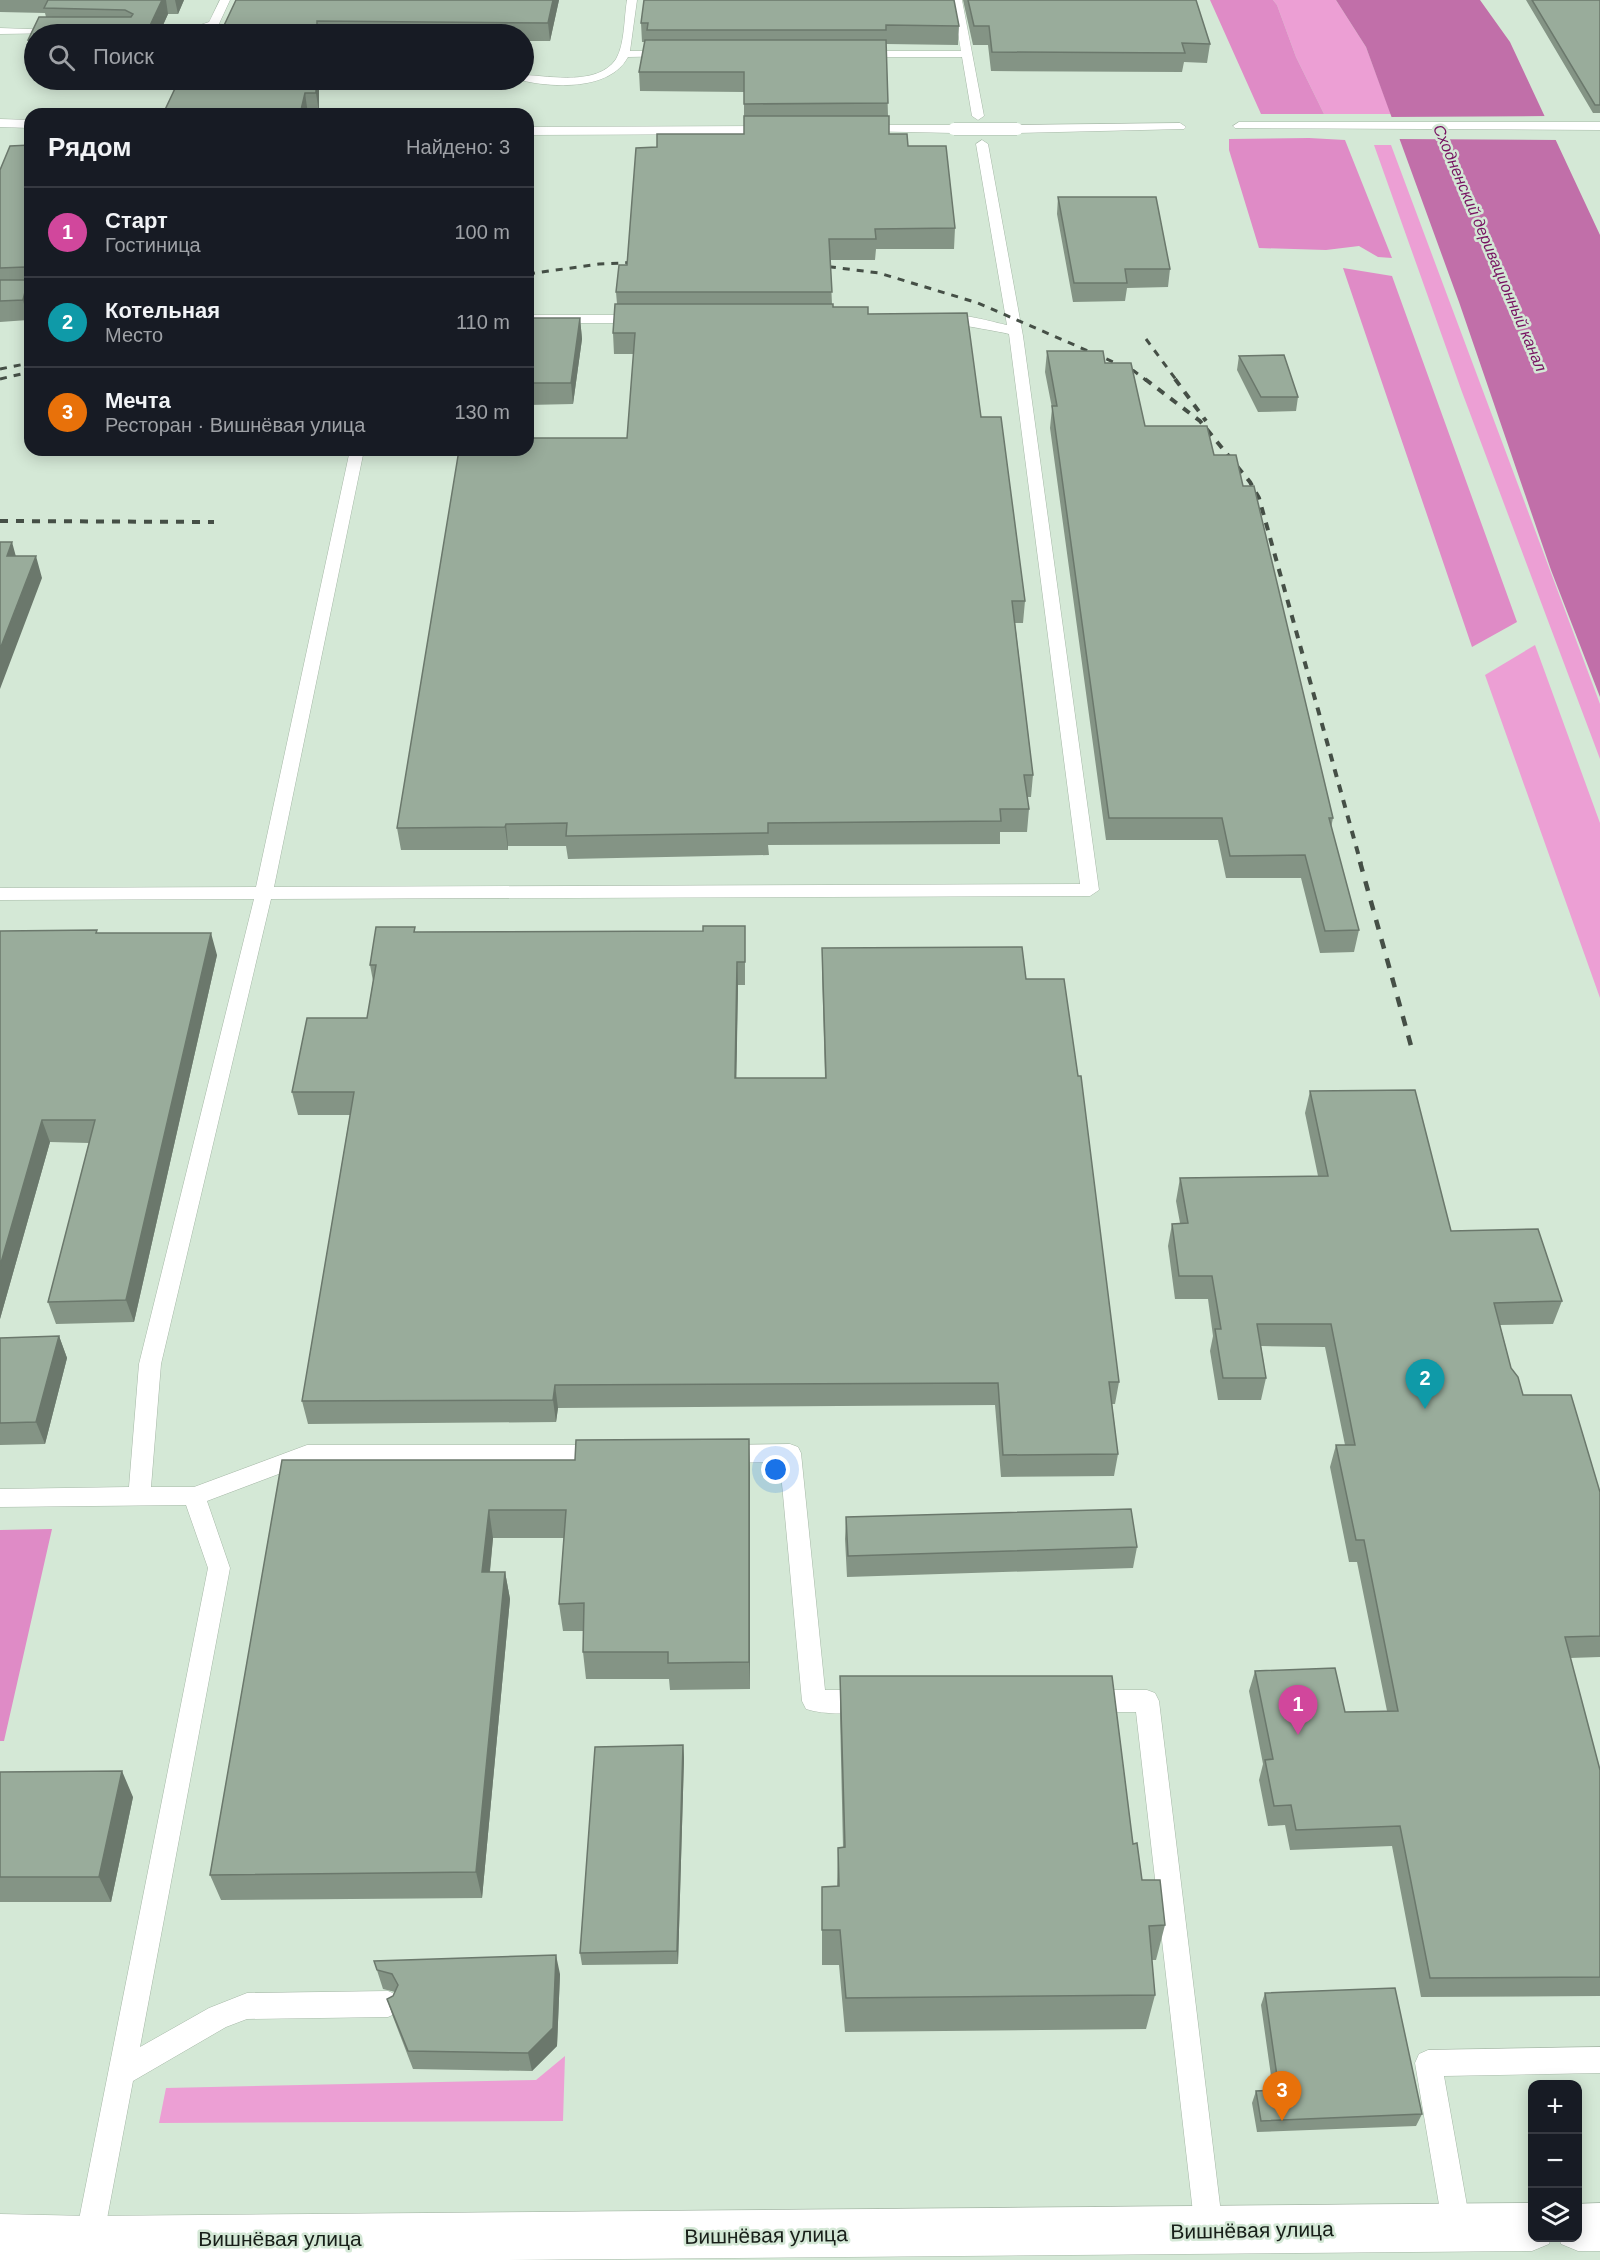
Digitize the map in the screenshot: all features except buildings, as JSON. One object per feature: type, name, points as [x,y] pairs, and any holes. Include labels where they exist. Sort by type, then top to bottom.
[{"type":"street","name":"Вишнёвая улица","points":[[0,2238],[89,2240],[230,2249],[934,2247],[1209,2230],[1528,2227]]},
{"type":"street","points":[[1582,2227],[1600,2227]]},
{"type":"lane","points":[[214,24],[225,0]]},
{"type":"lane","points":[[534,78],[573,80],[604,75],[622,59],[632,0]]},
{"type":"lane","points":[[957,0],[978,116]]},
{"type":"lane","points":[[0,32],[24,32]]},
{"type":"lane","points":[[622,54],[682,54]]},
{"type":"lane","points":[[848,54],[967,54]]},
{"type":"lane","points":[[0,123],[24,124]]},
{"type":"lane","points":[[1239,126],[1600,126]]},
{"type":"lane","points":[[848,129],[1179,127]]},
{"type":"lane","points":[[534,131],[777,130]]},
{"type":"lane","points":[[0,894],[1090,890],[1015,331],[982,144]]},
{"type":"lane","points":[[534,319],[648,319]]},
{"type":"lane","points":[[923,319],[959,319],[1015,331]]},
{"type":"lane","points":[[139,1496],[150,1364],[264,893],[356,456]]},
{"type":"lane","points":[[0,1498],[194,1496],[307,1454],[625,1454]]},
{"type":"lane","points":[[696,1454],[790,1454],[814,1701],[885,1701]]},
{"type":"lane","points":[[89,2240],[219,1568],[194,1496]]},
{"type":"lane","points":[[1064,1701],[1147,1701],[1209,2230]]},
{"type":"lane","points":[[122,2073],[218,2017],[247,2006],[388,2004]]},
{"type":"lane","points":[[1457,2228],[1428,2063],[1600,2060]]},
{"type":"shaded area","points":[[1210,0],[1273,0],[1277,5],[1296,57],[1324,114],[1261,114]]},
{"type":"shaded area","points":[[1273,0],[1336,0],[1366,47],[1391,114],[1324,114],[1296,57],[1277,5]]},
{"type":"shaded area","points":[[1229,139],[1345,140],[1392,258],[1378,257],[1359,246],[1326,250],[1259,248],[1229,150]]},
{"type":"shaded area","points":[[1374,145],[1391,145],[1600,704],[1600,759],[1462,392]]},
{"type":"shaded area","points":[[1343,268],[1392,276],[1517,622],[1472,647]]},
{"type":"shaded area","points":[[1535,645],[1600,823],[1600,998],[1485,675]]},
{"type":"shaded area","points":[[52,1529],[4,1741],[0,1741],[0,1530]]},
{"type":"shaded area","points":[[565,2056],[563,2121],[159,2123],[166,2088],[536,2080]]},
{"type":"water","name":"Сходненский деривационный канал","points":[[1336,0],[1480,0],[1510,42],[1600,235],[1600,697],[1551,570],[1459,302],[1366,47]]},
{"type":"pier","points":[[1548,116],[1559,140],[1396,139],[1388,117]]},
{"type":"railway","points":[[534,273],[599,264],[644,262]]},
{"type":"railway","points":[[815,265],[879,273],[978,303],[1134,371],[1147,381]]},
{"type":"railway","points":[[1146,339],[1177,381]]},
{"type":"railway","points":[[0,369],[24,364]]},
{"type":"railway","points":[[0,379],[24,373]]},
{"type":"railway","points":[[1145,379],[1200,421],[1250,482],[1259,498],[1361,864]]},
{"type":"railway","points":[[1175,379],[1206,421]]},
{"type":"railway","points":[[0,521],[214,522]]},
{"type":"railway","points":[[1360,862],[1413,1053]]},
{"type":"place","name":"Котельная","points":[[1425,1409]]},
{"type":"place","name":"Старт","points":[[1298,1735]]},
{"type":"place","name":"Мечта","points":[[1282,2121]]}]
